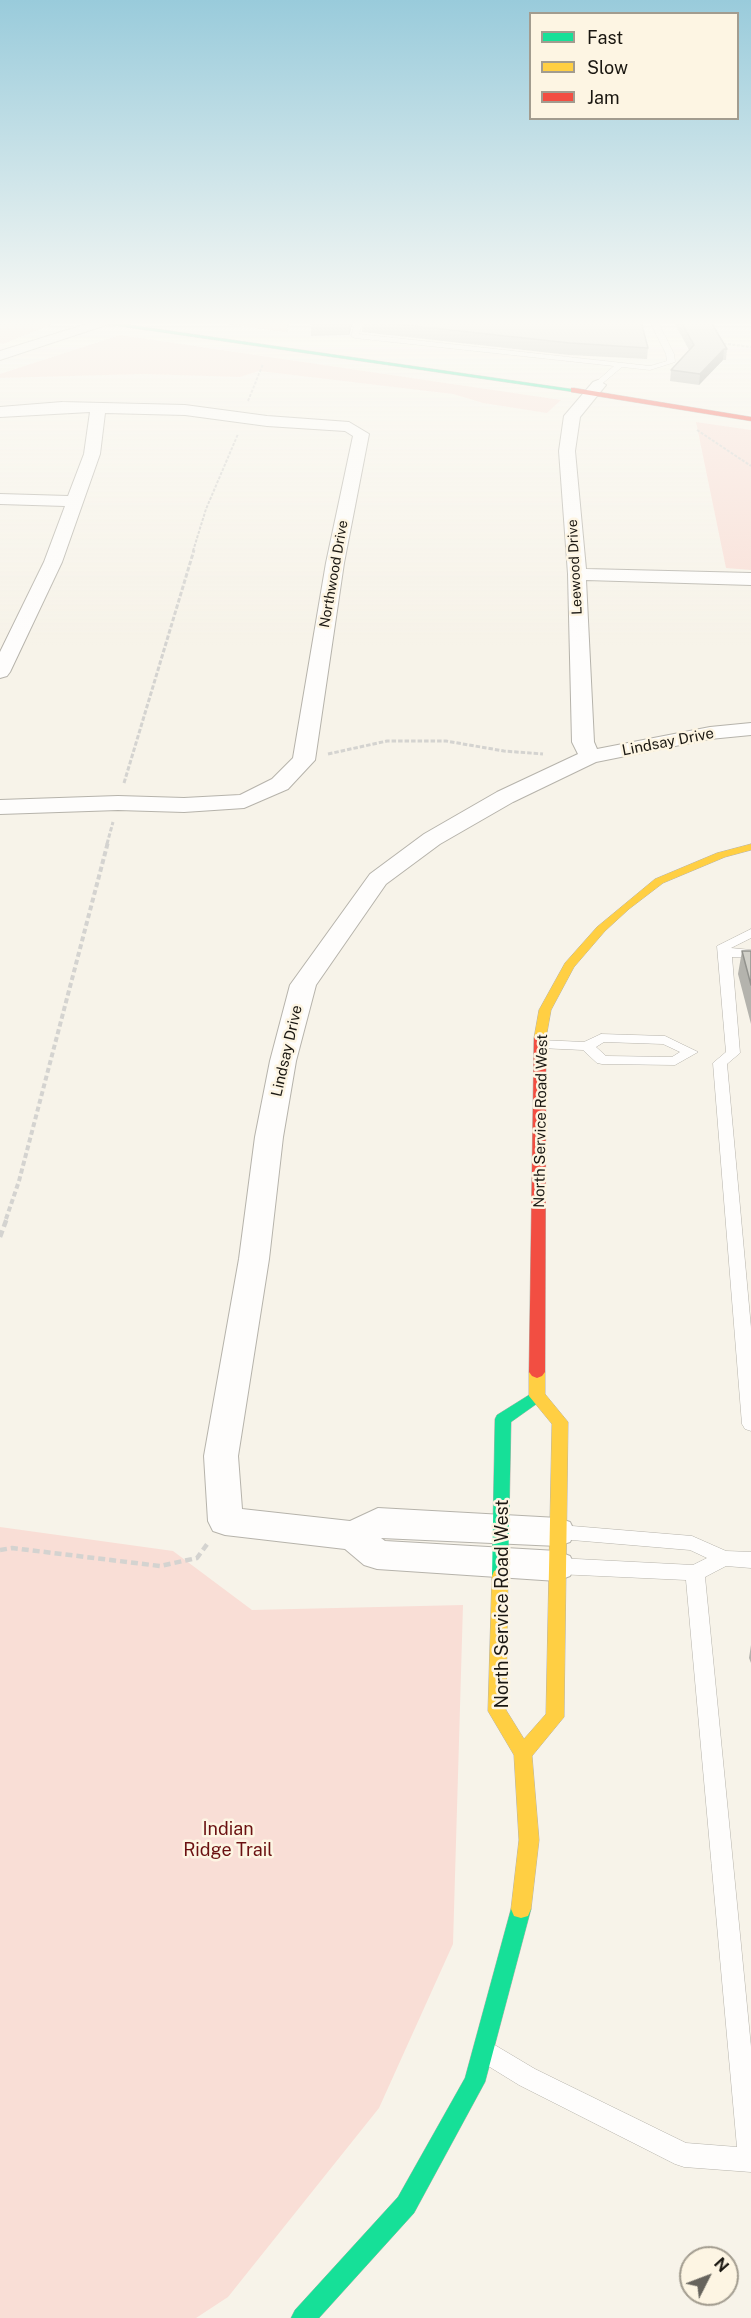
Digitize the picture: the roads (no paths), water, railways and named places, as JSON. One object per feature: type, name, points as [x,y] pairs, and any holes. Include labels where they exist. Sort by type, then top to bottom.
[{"type":"main road","name":"North Service Road West","points":[[303,2318],[406,2205],[474,2082],[522,1905],[530,1840],[523,1752],[497,1711],[503,1419],[537,1396],[540,1044],[544,1010],[569,966],[601,929],[659,881],[721,855],[751,847]]},
{"type":"main road","points":[[523,1752],[555,1717],[560,1422],[537,1396]]},
{"type":"street","points":[[0,672],[53,562],[92,454],[95,430]]},
{"type":"street","name":"Northwood Drive","points":[[0,807],[118,803],[184,805],[244,801],[280,784],[304,760],[335,563],[361,434],[354,430]]},
{"type":"street","name":"Leewood Drive","points":[[570,430],[567,451],[577,574],[583,742],[590,757]]},
{"type":"street","points":[[0,499],[75,501]]},
{"type":"street","points":[[577,574],[751,579]]},
{"type":"street","name":"Lindsay Drive","points":[[502,1545],[377,1555],[354,1536],[225,1521],[221,1456],[254,1258],[268,1137],[283,1061],[303,985],[378,879],[450,829],[505,797],[590,757],[710,733],[751,729]]},
{"type":"street","points":[[502,1545],[558,1549]]},
{"type":"lane","points":[[751,933],[724,946],[733,1053],[720,1064],[751,1424]]},
{"type":"lane","points":[[725,954],[751,954]]},
{"type":"lane","points":[[540,1044],[587,1046],[601,1038],[665,1040],[691,1052],[675,1061],[602,1060],[587,1046]]},
{"type":"lane","points":[[558,1549],[692,1543],[724,1558],[751,1560]]},
{"type":"lane","points":[[558,1549],[695,1574],[724,1558]]},
{"type":"lane","points":[[483,2050],[527,2077],[684,2155],[750,2160],[695,1574]]},
{"type":"park label","name":"Indian Ridge Trail","points":[[228,1839]]}]
